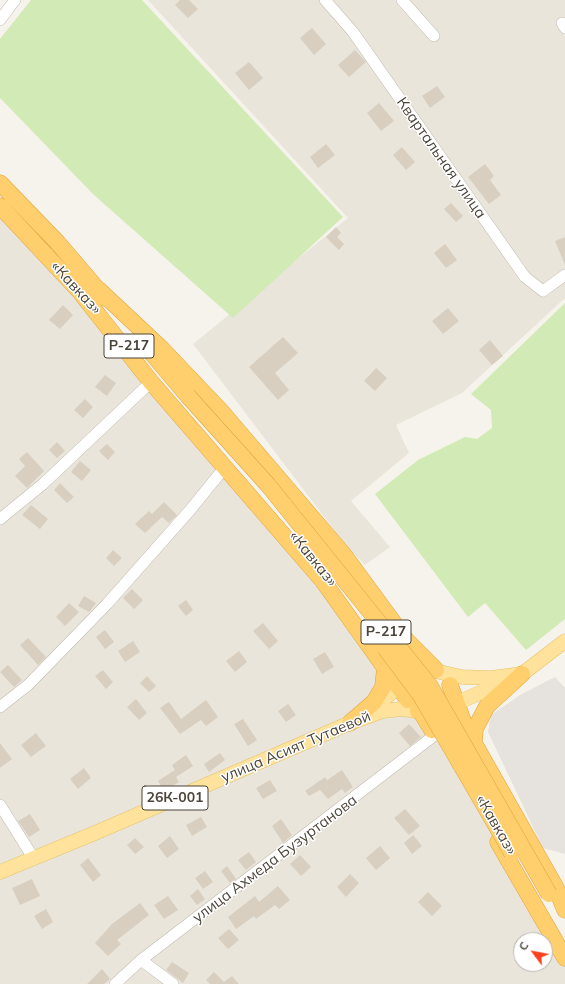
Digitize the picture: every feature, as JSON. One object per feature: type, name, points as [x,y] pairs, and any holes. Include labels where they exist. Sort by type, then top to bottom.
[{"type":"highway","name":"«Кавказ»","points":[[0,183],[58,243],[99,290],[185,401],[390,654],[421,696],[544,896],[565,923]]},
{"type":"highway","name":"«Кавказ»","points":[[0,206],[185,401]]},
{"type":"highway","name":"Р-217","points":[[77,288],[151,382],[323,581],[385,668]]},
{"type":"highway","points":[[99,290],[162,349],[220,410],[344,555],[407,641],[436,670]]},
{"type":"highway","name":"«Кавказ»","points":[[385,668],[411,698],[435,735],[565,957]]},
{"type":"highway","points":[[350,723],[374,702],[383,687],[385,668]]},
{"type":"highway","points":[[474,743],[475,729],[487,706],[522,674]]},
{"type":"highway","points":[[450,685],[461,717],[474,743],[556,888],[565,910]]},
{"type":"highway","name":"«Кавказ»","points":[[544,896],[565,957]]},
{"type":"main road","points":[[411,698],[428,713],[440,710],[522,674],[565,641]]},
{"type":"main road","points":[[350,723],[411,698],[421,670],[436,670],[468,678],[491,678],[522,674]]},
{"type":"main road","points":[[436,670],[447,678],[450,685],[449,699],[440,710]]},
{"type":"main road","name":"улица Асият Тутаевой","points":[[0,872],[350,723],[383,711],[401,709],[411,698]]},
{"type":"street","points":[[0,20],[15,0]]},
{"type":"street","name":"Квартальная улица","points":[[325,0],[353,32],[525,277],[544,291],[565,275]]},
{"type":"street","points":[[402,0],[434,36]]},
{"type":"street","points":[[0,519],[43,484],[151,382]]},
{"type":"street","points":[[0,707],[28,685],[107,604],[191,509],[225,467]]},
{"type":"street","name":"улица Ахмеда Бузуртанова","points":[[115,984],[142,960],[435,735]]},
{"type":"street","points":[[0,804],[34,858]]},
{"type":"street","points":[[142,960],[173,984]]},
{"type":"shaded area","points":[[148,0],[565,0],[565,298],[462,393],[396,425],[409,453],[351,501],[390,547],[365,565],[341,539],[193,344],[348,218]]},
{"type":"shaded area","points":[[0,206],[77,288],[385,668],[374,702],[421,712],[550,932],[513,932],[513,972],[553,972],[553,938],[565,958],[565,984],[0,984]]},
{"type":"shaded area","points":[[555,677],[565,688],[565,854],[543,848],[488,732],[491,715],[520,695]]},
{"type":"green space","points":[[31,0],[142,0],[343,217],[233,318],[94,195],[0,98],[0,39]]},
{"type":"green space","points":[[565,303],[565,619],[526,650],[485,603],[468,617],[375,494],[418,460],[465,437],[477,439],[492,428],[491,410],[471,394]]},
{"type":"building","points":[[180,0],[189,0],[198,9],[188,18],[175,5]]},
{"type":"building","points":[[312,28],[326,44],[314,55],[300,38]]},
{"type":"building","points":[[355,50],[366,62],[349,77],[338,65]]},
{"type":"building","points":[[249,62],[263,78],[249,90],[235,73]]},
{"type":"building","points":[[437,86],[445,97],[430,108],[422,96]]},
{"type":"building","points":[[379,103],[394,121],[381,131],[367,113]]},
{"type":"building","points":[[326,144],[335,155],[318,168],[310,157]]},
{"type":"building","points":[[402,147],[415,162],[406,170],[393,155]]},
{"type":"building","points":[[485,164],[494,176],[490,180],[501,195],[489,204],[468,177]]},
{"type":"building","points":[[451,203],[463,216],[456,222],[444,209]]},
{"type":"building","points":[[336,227],[341,233],[337,237],[344,244],[339,250],[326,237]]},
{"type":"building","points":[[565,237],[565,265],[555,241]]},
{"type":"building","points":[[445,244],[457,260],[446,268],[434,253]]},
{"type":"building","points":[[63,305],[73,315],[60,329],[49,320]]},
{"type":"building","points":[[448,308],[459,321],[443,334],[432,321]]},
{"type":"building","points":[[283,337],[298,353],[275,373],[289,390],[278,400],[249,367]]},
{"type":"building","points":[[490,340],[503,356],[492,365],[479,350]]},
{"type":"building","points":[[376,368],[387,378],[375,391],[364,381]]},
{"type":"building","points":[[105,375],[116,383],[107,396],[95,387]]},
{"type":"building","points":[[85,399],[93,407],[83,418],[74,410]]},
{"type":"building","points":[[57,442],[65,451],[57,458],[49,450]]},
{"type":"building","points":[[107,444],[115,452],[108,460],[99,451]]},
{"type":"building","points":[[27,452],[44,471],[27,488],[15,476],[25,466],[19,459]]},
{"type":"building","points":[[80,461],[91,470],[82,481],[71,472]]},
{"type":"building","points":[[60,483],[74,497],[67,503],[54,490]]},
{"type":"building","points":[[164,502],[177,515],[169,523],[162,517],[145,533],[135,524],[149,511],[152,514]]},
{"type":"building","points":[[31,505],[48,519],[40,529],[22,515]]},
{"type":"building","points":[[113,550],[122,558],[114,566],[106,558]]},
{"type":"building","points":[[132,589],[143,600],[134,609],[123,598]]},
{"type":"building","points":[[84,596],[96,603],[89,612],[78,606]]},
{"type":"building","points":[[186,600],[193,610],[186,616],[178,606]]},
{"type":"building","points":[[69,603],[79,612],[65,626],[56,617]]},
{"type":"building","points":[[263,623],[278,641],[269,649],[253,631]]},
{"type":"building","points":[[105,630],[114,642],[105,649],[96,637]]},
{"type":"building","points":[[28,638],[46,657],[38,665],[20,645]]},
{"type":"building","points":[[133,641],[140,652],[125,662],[118,651]]},
{"type":"building","points":[[239,651],[247,662],[235,672],[226,661]]},
{"type":"building","points":[[325,652],[334,667],[322,674],[313,659]]},
{"type":"building","points":[[8,665],[22,680],[14,687],[0,672]]},
{"type":"building","points":[[103,670],[113,682],[106,689],[95,676]]},
{"type":"building","points":[[147,676],[156,686],[149,692],[140,683]]},
{"type":"building","points":[[136,699],[147,713],[139,720],[127,707]]},
{"type":"building","points":[[206,700],[218,717],[206,726],[201,720],[180,734],[160,708],[169,702],[181,719]]},
{"type":"building","points":[[288,704],[296,715],[286,722],[278,711]]},
{"type":"building","points":[[243,719],[257,740],[248,746],[234,724]]},
{"type":"building","points":[[409,724],[421,737],[410,746],[399,733]]},
{"type":"building","points":[[36,733],[46,746],[31,757],[21,745]]},
{"type":"building","points":[[0,743],[12,759],[0,768]]},
{"type":"building","points":[[220,753],[225,760],[209,772],[204,764]]},
{"type":"building","points":[[186,755],[193,766],[176,777],[179,782],[164,791],[158,781],[175,770],[172,765]]},
{"type":"building","points":[[84,768],[91,778],[78,789],[70,779]]},
{"type":"building","points":[[342,770],[353,787],[345,793],[342,789],[328,799],[320,790],[309,796],[305,791],[325,777],[327,780]]},
{"type":"building","points":[[270,780],[277,791],[263,799],[256,788]]},
{"type":"building","points":[[405,809],[420,826],[409,835],[394,818]]},
{"type":"building","points":[[30,814],[40,830],[29,837],[18,821]]},
{"type":"building","points":[[201,817],[207,827],[192,836],[186,825]]},
{"type":"building","points":[[281,819],[292,835],[283,843],[272,826]]},
{"type":"building","points":[[413,835],[422,846],[412,854],[404,843]]},
{"type":"building","points":[[170,836],[179,849],[167,858],[158,846]]},
{"type":"building","points":[[135,838],[144,847],[135,854],[127,845]]},
{"type":"building","points":[[380,846],[390,858],[376,870],[366,858]]},
{"type":"building","points":[[249,852],[256,862],[246,870],[238,860]]},
{"type":"building","points":[[300,855],[311,867],[301,876],[290,864]]},
{"type":"building","points":[[88,858],[101,875],[93,882],[80,865]]},
{"type":"building","points":[[227,866],[236,879],[230,883],[221,871]]},
{"type":"building","points":[[205,871],[213,882],[203,889],[195,878]]},
{"type":"building","points":[[350,874],[359,883],[346,897],[337,887]]},
{"type":"building","points":[[32,879],[40,896],[20,905],[12,888]]},
{"type":"building","points":[[278,886],[290,900],[279,909],[275,905],[256,919],[254,916],[236,929],[228,917],[255,896],[259,902]]},
{"type":"building","points":[[198,889],[205,899],[197,905],[190,896]]},
{"type":"building","points":[[428,892],[442,906],[432,916],[418,902]]},
{"type":"building","points":[[168,896],[178,910],[164,919],[154,905]]},
{"type":"building","points":[[140,903],[149,915],[117,940],[121,944],[108,956],[95,943],[112,924]]},
{"type":"building","points":[[46,909],[53,922],[42,929],[34,916]]},
{"type":"building","points":[[229,929],[239,940],[228,949],[218,938]]},
{"type":"building","points":[[172,962],[189,973],[183,983],[166,970]]},
{"type":"building","points":[[102,969],[110,979],[104,984],[87,984]]},
{"type":"building","points":[[214,972],[224,982],[232,976],[239,984],[210,984],[206,980]]}]
